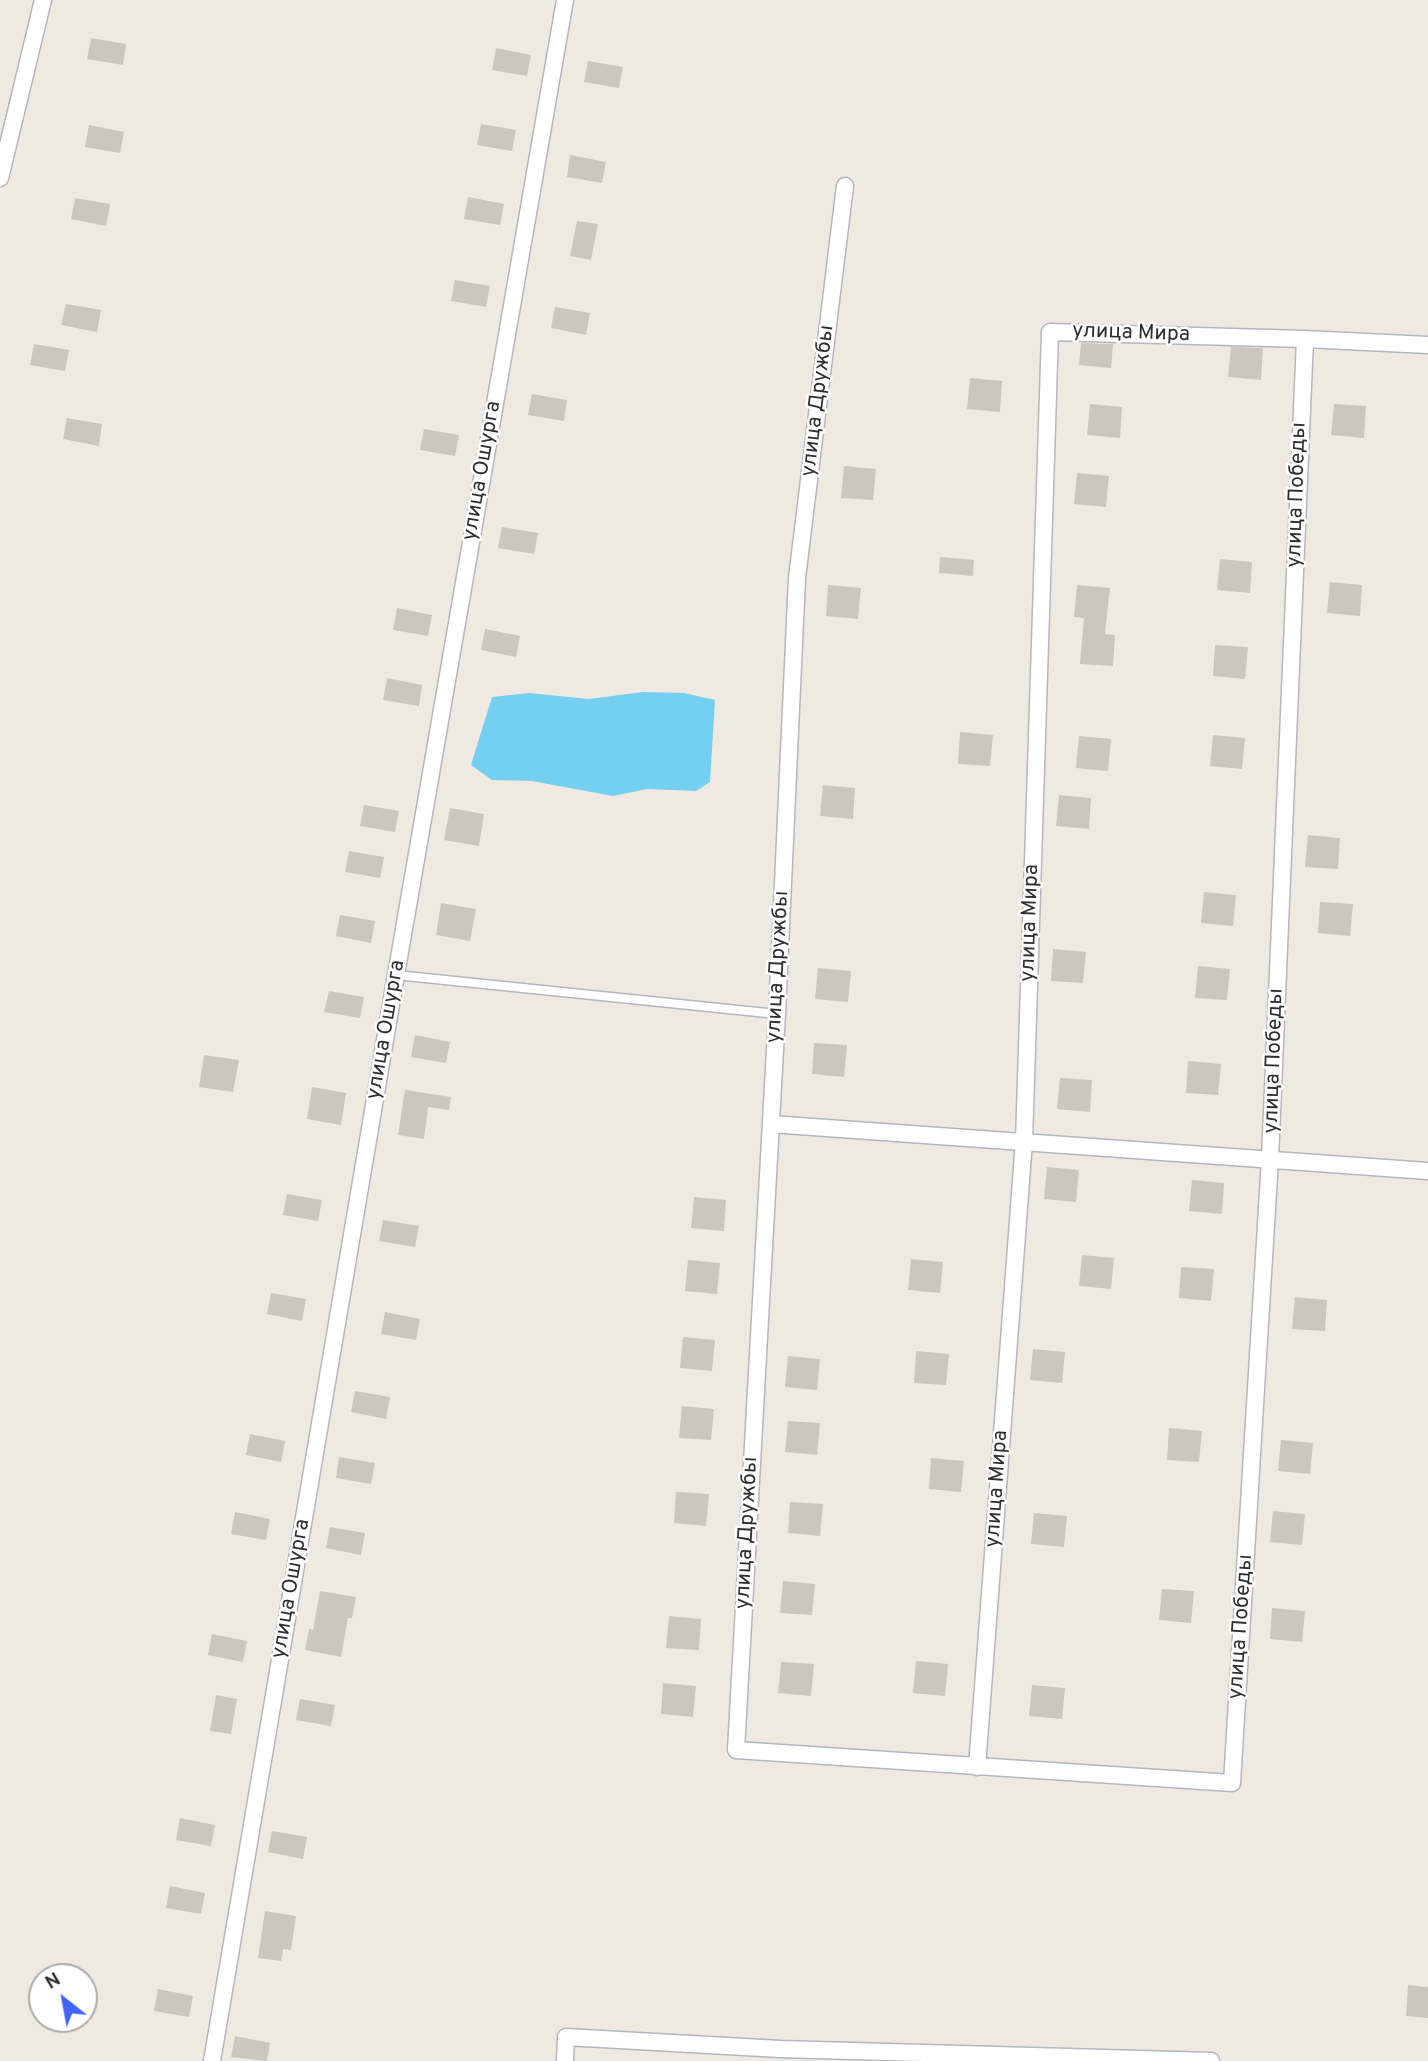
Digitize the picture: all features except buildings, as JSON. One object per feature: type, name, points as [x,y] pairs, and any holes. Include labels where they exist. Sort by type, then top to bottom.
[{"type":"street","points":[[0,177],[43,0]]},
{"type":"street","name":"улица Ошурга","points":[[212,2061],[565,0]]},
{"type":"street","name":"улица Дружбы","points":[[845,186],[797,578],[778,1014],[736,1749],[977,1767]]},
{"type":"street","name":"улица Мира","points":[[977,1767],[1024,1141],[1050,332],[1305,339]]},
{"type":"street","points":[[1305,339],[1428,345]]},
{"type":"street","name":"улица Победы","points":[[977,1767],[1232,1783],[1270,1159],[1305,339]]},
{"type":"street","points":[[771,1124],[1428,1171]]},
{"type":"street","points":[[565,2061],[566,2037],[780,2055],[1211,2061]]},
{"type":"lane","points":[[396,975],[778,1014]]},
{"type":"water","points":[[643,692],[684,693],[715,700],[710,782],[696,791],[647,789],[613,796],[532,781],[492,780],[471,765],[492,697],[529,693],[589,699]]}]
